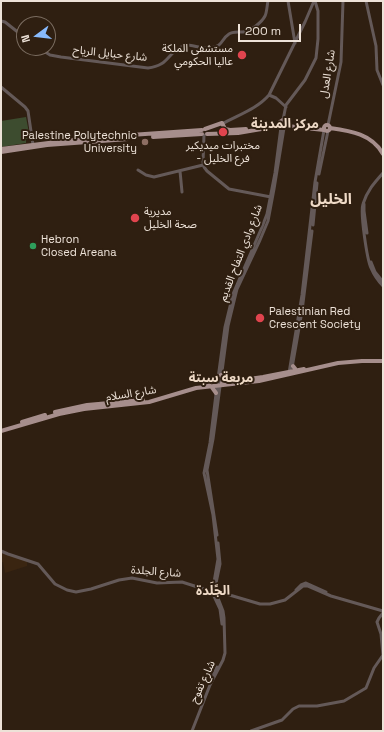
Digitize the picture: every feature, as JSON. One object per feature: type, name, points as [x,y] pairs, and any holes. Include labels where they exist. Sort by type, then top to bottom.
[{"type":"main road","points":[[1,149],[88,141],[177,136],[205,132],[222,123],[225,129],[228,130],[283,125],[342,129],[363,136],[378,146],[383,154]]},
{"type":"main road","points":[[1,152],[88,138],[185,132],[238,133],[283,125]]},
{"type":"main road","name":"شارع السلام","points":[[218,384],[263,378],[338,363],[383,359]]},
{"type":"main road","name":"شارع السلام","points":[[1,430],[59,414],[84,409],[149,402],[210,385],[259,381],[338,361],[383,359]]},
{"type":"main road","points":[[293,366],[297,371]]},
{"type":"main road","points":[[216,393],[210,385],[220,376],[226,382]]},
{"type":"street","name":"شارع حبايل الرياح","points":[[54,56],[148,68],[155,67],[168,59],[180,47],[191,44],[204,49],[212,48],[221,45],[227,35],[231,32],[246,32],[260,22],[265,16],[268,1]]},
{"type":"street","points":[[288,1],[295,43]]},
{"type":"street","points":[[222,123],[249,111],[266,99],[315,1]]},
{"type":"street","points":[[269,95],[276,98],[286,107],[305,80],[316,58],[318,40],[318,11],[315,1]]},
{"type":"street","name":"شارع العدل","points":[[327,128],[341,62],[343,1]]},
{"type":"street","points":[[366,1],[376,46],[376,70],[379,81],[383,87]]},
{"type":"street","points":[[1,21],[5,22],[16,30]]},
{"type":"street","points":[[1,87],[28,111],[33,146]]},
{"type":"street","name":"شارع وادي التفاح القديم","points":[[218,384],[235,296],[240,282],[264,232],[269,217],[286,107]]},
{"type":"street","points":[[290,373],[293,366],[306,281],[317,182],[327,128]]},
{"type":"street","points":[[290,373],[302,295],[315,182],[327,128]]},
{"type":"street","points":[[205,132],[204,165],[206,170],[229,189],[271,198]]},
{"type":"street","points":[[138,170],[146,175],[154,177],[204,165]]},
{"type":"street","points":[[180,171],[182,192]]},
{"type":"street","points":[[383,175],[372,189],[365,203],[364,211],[370,259],[375,272],[383,282]]},
{"type":"street","points":[[383,175],[369,190],[362,208],[368,261],[375,276],[383,286]]},
{"type":"street","points":[[191,731],[209,684],[223,654],[222,617],[214,590],[218,559],[211,504],[204,473],[210,443],[218,384]]},
{"type":"street","points":[[214,590],[220,568],[220,556],[207,470],[213,439],[218,384]]},
{"type":"street","name":"شارع الجلدة","points":[[1,551],[38,564],[56,584],[67,590],[76,592],[107,585],[119,580],[132,578],[157,584],[182,582],[214,590]]},
{"type":"street","points":[[214,590],[252,602],[266,602],[281,600],[292,594],[301,585],[306,583],[339,597],[383,611],[377,622],[381,634],[383,655],[374,668],[366,688],[344,701],[317,706],[299,706],[293,709],[282,720],[251,731]]},
{"type":"shaded area","points":[[1,551],[27,560],[27,566],[5,573],[3,562],[1,563]]},
{"type":"green space","points":[[26,117],[30,138],[26,139],[26,143],[1,147],[1,121]]},
{"type":"place","name":"مستشفى الملكة عاليا الحكومي","points":[[242,55]]},
{"type":"place","name":"مختبرات ميديكير - فرع الخليل","points":[[223,132]]},
{"type":"place","name":"Palestine Polytechnic University","points":[[145,142]]},
{"type":"place","name":"مديرية صحة الخليل","points":[[135,218]]},
{"type":"place","name":"Hebron Closed Areana","points":[[33,246]]},
{"type":"place","name":"Palestinian Red Crescent Society","points":[[260,318]]},
{"type":"district","name":"مركز المدينة","points":[[285,124]]},
{"type":"district","name":"الخليل","points":[[331,200]]},
{"type":"district","name":"مربعة سبتة","points":[[221,378]]},
{"type":"district","name":"الجًلَدة","points":[[213,591]]}]
